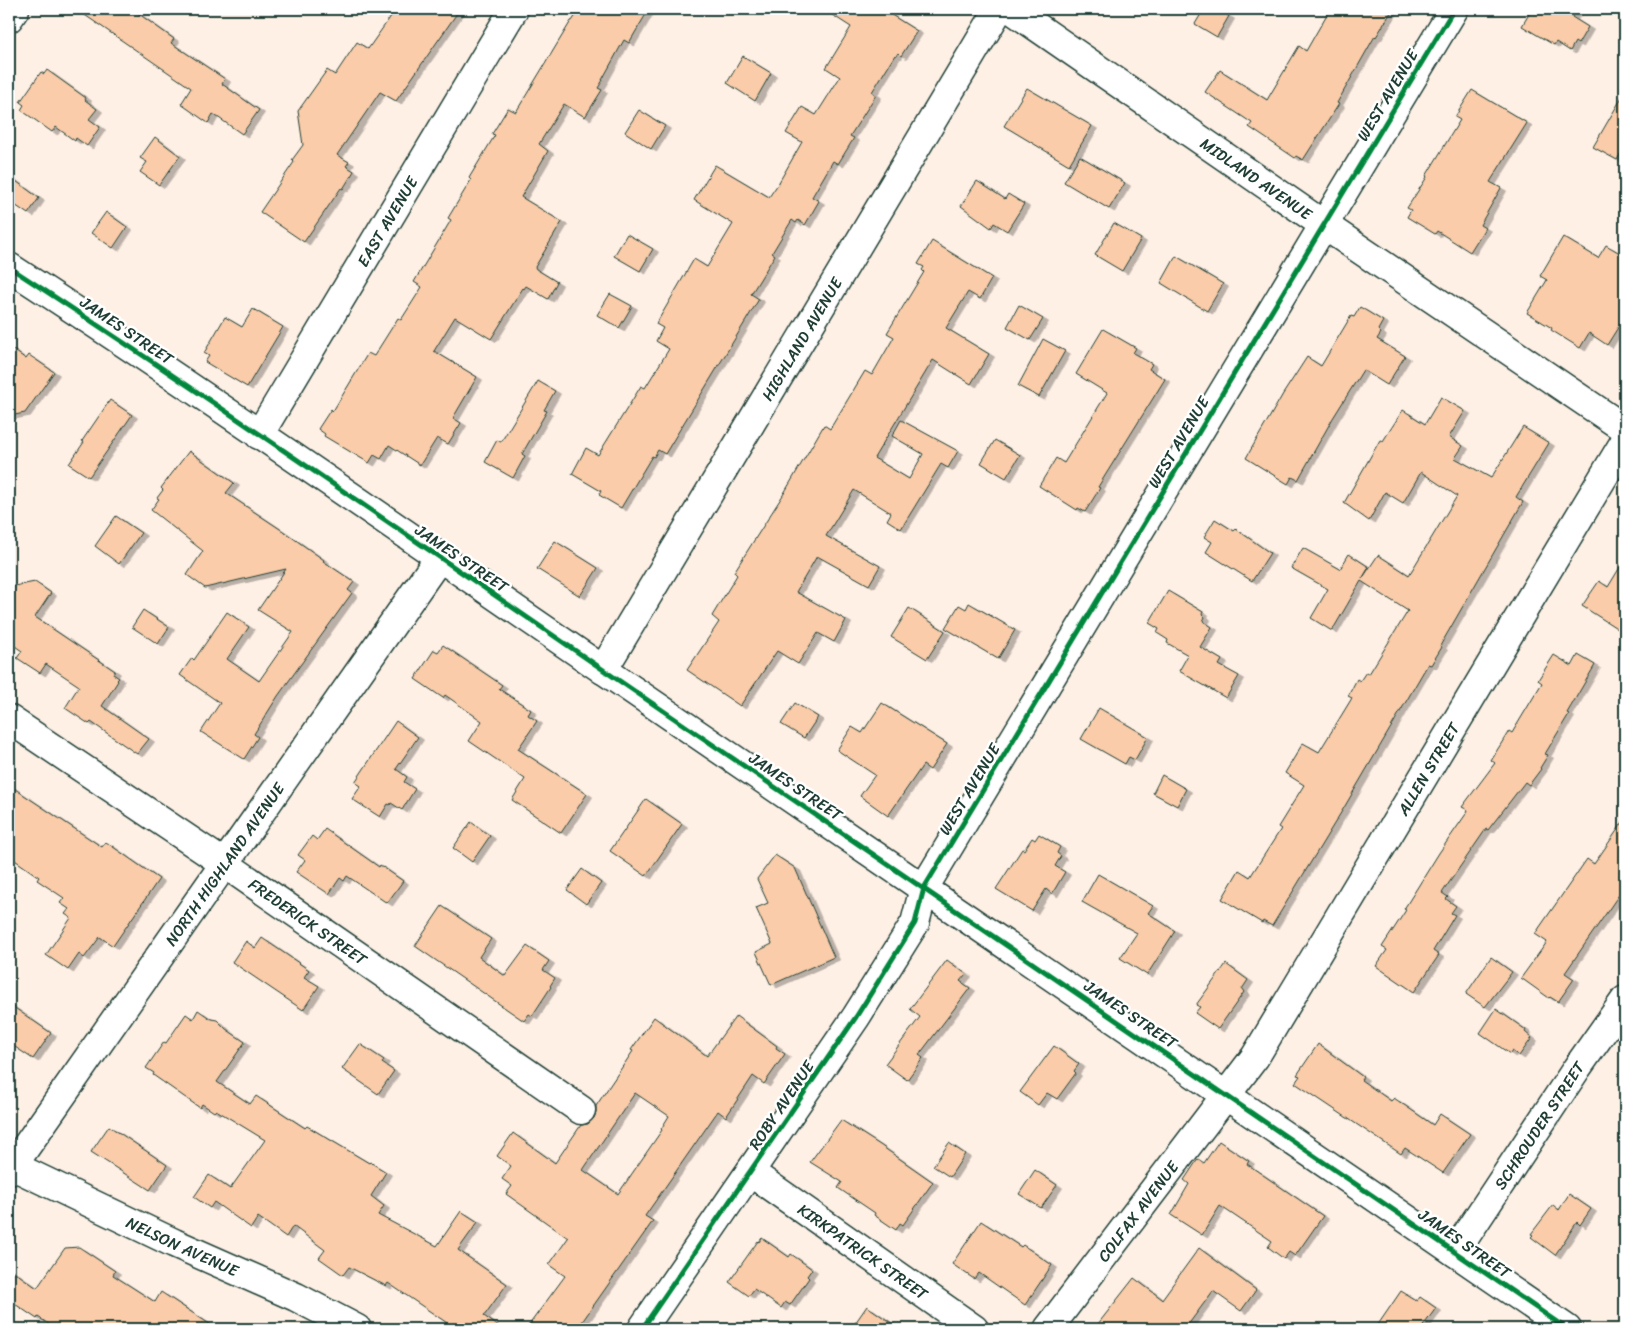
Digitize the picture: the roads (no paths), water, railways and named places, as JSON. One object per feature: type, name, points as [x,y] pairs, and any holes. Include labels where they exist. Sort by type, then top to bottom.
[{"type":"street","points":[[9,18],[15,9]]},
{"type":"street","name":"EAST AVENUE","points":[[259,435],[514,9]]},
{"type":"street","name":"HIGHLAND AVENUE","points":[[603,670],[999,9]]},
{"type":"street","name":"MIDLAND AVENUE","points":[[1011,9],[1324,225],[1625,429]]},
{"type":"street","name":"WEST AVENUE","points":[[924,888],[1454,9]]},
{"type":"street","name":"JAMES STREET","points":[[9,267],[85,316],[1226,1094],[1567,1329]]},
{"type":"street","name":"ALLEN STREET","points":[[1226,1094],[1255,1056],[1625,441]]},
{"type":"street","name":"NORTH HIGHLAND AVENUE","points":[[10,1168],[439,558]]},
{"type":"street","name":"FREDERICK STREET","points":[[9,719],[225,864],[581,1110]]},
{"type":"street","name":"ROBY AVENUE","points":[[642,1329],[856,1017],[915,923],[924,888]]},
{"type":"street","name":"SCHROUDER STREET","points":[[1455,1252],[1577,1068],[1625,1000]]},
{"type":"street","name":"COLFAX AVENUE","points":[[1048,1329],[1226,1094]]},
{"type":"street","name":"NELSON AVENUE","points":[[10,1168],[296,1297],[358,1329]]},
{"type":"street","name":"KIRKPATRICK STREET","points":[[750,1172],[974,1329]]}]
